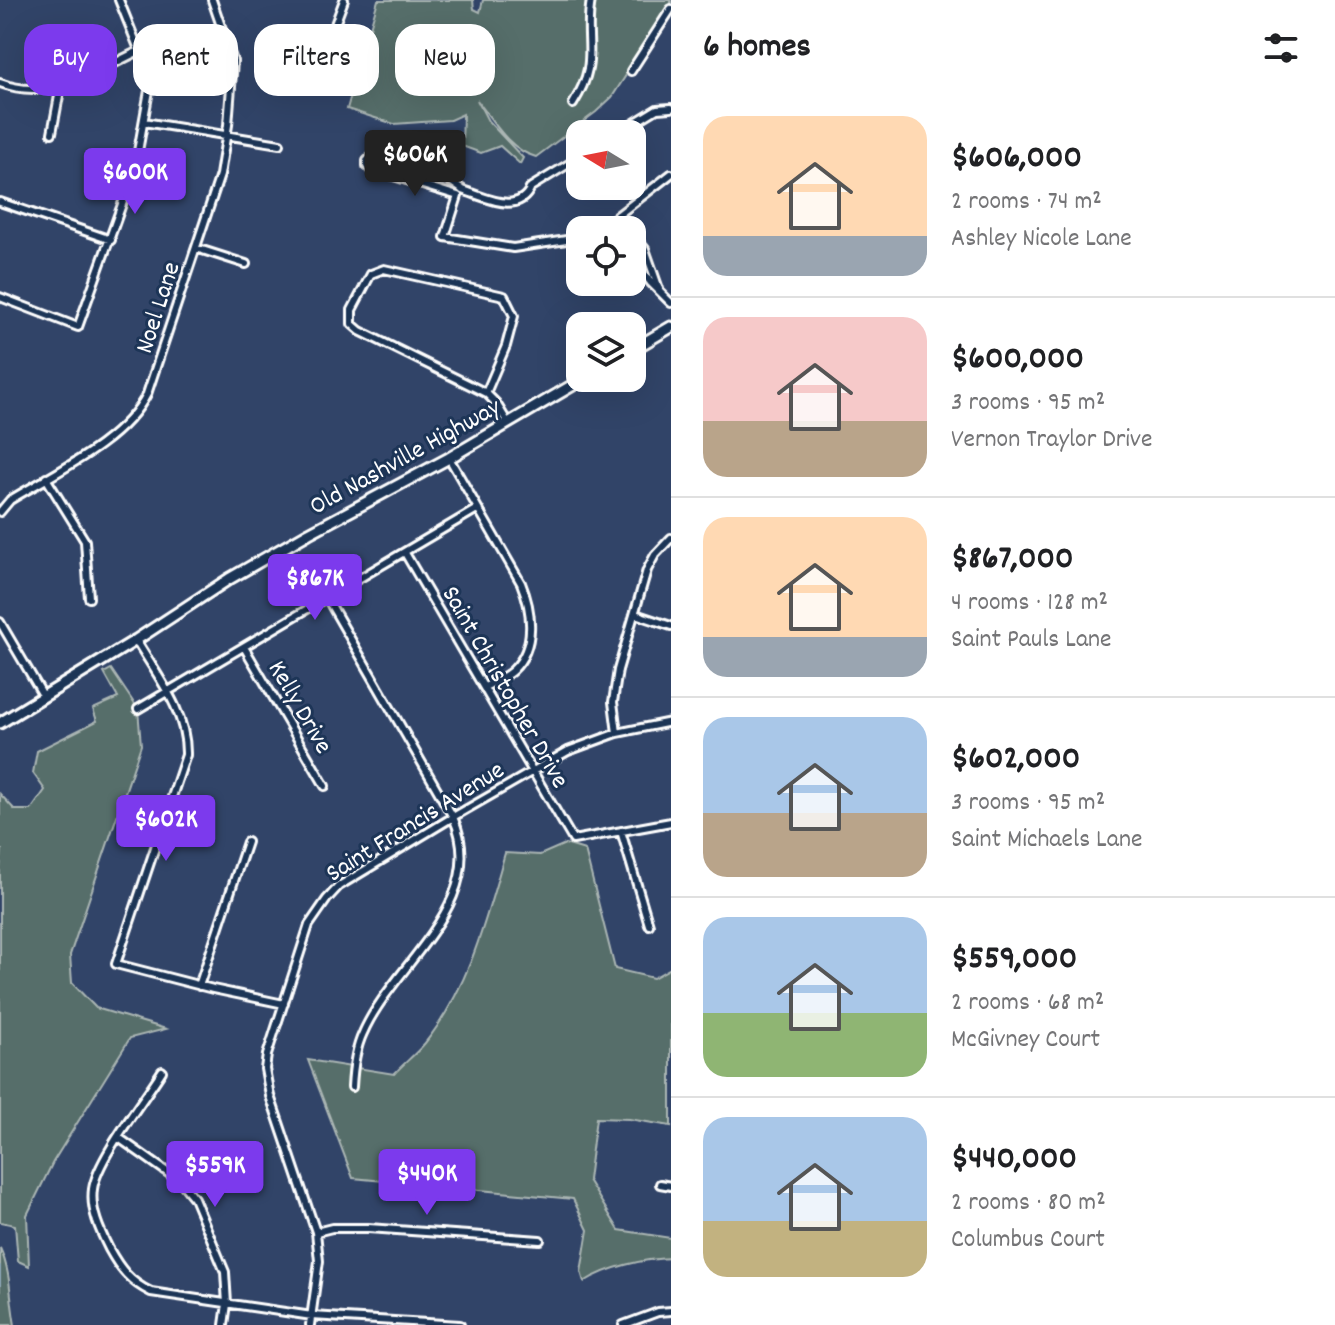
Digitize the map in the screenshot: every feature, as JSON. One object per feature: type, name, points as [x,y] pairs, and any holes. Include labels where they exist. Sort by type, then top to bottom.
[{"type":"main road","points":[[646,342],[671,327]]},
{"type":"main road","name":"Old Nashville Highway","points":[[0,723],[229,579],[449,458],[566,389]]},
{"type":"street","points":[[119,0],[133,36]]},
{"type":"street","name":"Noel Lane","points":[[0,512],[10,500],[110,437],[136,414],[147,394],[220,175],[233,61],[212,0]]},
{"type":"street","points":[[335,24],[344,0]]},
{"type":"street","points":[[573,104],[590,67],[591,0]]},
{"type":"street","points":[[631,71],[671,9]]},
{"type":"street","points":[[0,83],[24,89]]},
{"type":"street","points":[[52,133],[59,96]]},
{"type":"street","points":[[0,297],[78,327],[135,168],[148,96]]},
{"type":"street","points":[[639,120],[657,109],[671,108]]},
{"type":"street","points":[[144,122],[280,144]]},
{"type":"street","points":[[461,193],[449,180],[379,158],[371,157],[367,161],[371,169],[461,193],[499,203],[515,203],[529,193],[531,187],[566,166]]},
{"type":"street","points":[[618,215],[671,174]]},
{"type":"street","points":[[461,193],[445,237],[513,248],[566,240]]},
{"type":"street","points":[[0,202],[111,240]]},
{"type":"street","points":[[196,248],[246,264]]},
{"type":"street","points":[[646,254],[659,289]]},
{"type":"street","points":[[486,393],[506,346],[514,316],[504,296],[384,269],[371,274],[352,310],[352,324],[360,331],[486,393],[508,423]]},
{"type":"street","points":[[646,273],[671,303]]},
{"type":"street","points":[[449,458],[521,583],[532,619],[522,657],[513,670],[485,687]]},
{"type":"street","points":[[46,478],[85,541],[89,598]]},
{"type":"street","points":[[138,709],[477,509]]},
{"type":"street","points":[[617,733],[613,692],[650,563],[671,538]]},
{"type":"street","name":"Saint Christopher Drive","points":[[405,553],[573,840],[621,831]]},
{"type":"street","points":[[327,598],[453,817],[461,834],[463,853],[449,902],[437,927],[368,1023],[353,1060],[352,1087]]},
{"type":"street","points":[[635,614],[671,626]]},
{"type":"street","points":[[0,622],[44,697]]},
{"type":"street","points":[[136,640],[181,716],[187,737],[186,755],[116,964],[284,1004]]},
{"type":"street","name":"Kelly Drive","points":[[244,647],[325,786]]},
{"type":"street","name":"Saint Francis Avenue","points":[[310,1325],[319,1261],[316,1232],[267,1083],[267,1055],[309,925],[339,886],[532,770],[568,751],[617,733],[671,722]]},
{"type":"street","points":[[649,925],[621,831],[671,822]]},
{"type":"street","points":[[199,986],[247,842]]},
{"type":"street","points":[[162,1071],[102,1163],[92,1190],[98,1224],[115,1261],[133,1283],[151,1292],[312,1316],[460,1325]]},
{"type":"street","points":[[119,1138],[181,1182],[194,1198],[225,1272],[227,1304],[224,1325]]},
{"type":"street","points":[[660,1184],[671,1186]]},
{"type":"street","points":[[316,1232],[332,1228],[368,1228],[540,1240]]},
{"type":"street","points":[[623,1325],[658,1312],[671,1311]]},
{"type":"green space","points":[[378,0],[473,0],[474,9],[480,12],[483,0],[671,0],[671,5],[612,97],[585,120],[566,120],[566,134],[536,157],[510,141],[477,100],[488,121],[523,158],[520,164],[500,146],[481,153],[462,146],[463,114],[450,120],[394,124],[347,109],[351,96],[379,96],[379,24],[371,24]]},
{"type":"green space","points":[[111,669],[138,709],[141,745],[70,955],[72,983],[96,1008],[166,1029],[130,1038],[53,1162],[27,1215],[29,1266],[18,1261],[15,1225],[0,1222],[0,794],[15,810],[31,810],[45,790],[33,773],[37,751],[97,721],[93,709],[118,698],[104,673]]},
{"type":"green space","points":[[565,844],[585,850],[615,969],[653,978],[671,968],[671,1126],[629,1119],[596,1118],[588,1180],[619,1230],[671,1238],[671,1258],[626,1265],[584,1282],[581,1272],[588,1230],[573,1199],[353,1178],[308,1060],[394,1074],[425,1043],[465,976],[505,853],[540,855]]},
{"type":"green space","points":[[0,1248],[8,1276],[15,1325],[0,1325]]},
{"type":"waterway","points":[[0,1266],[0,1285]]}]
